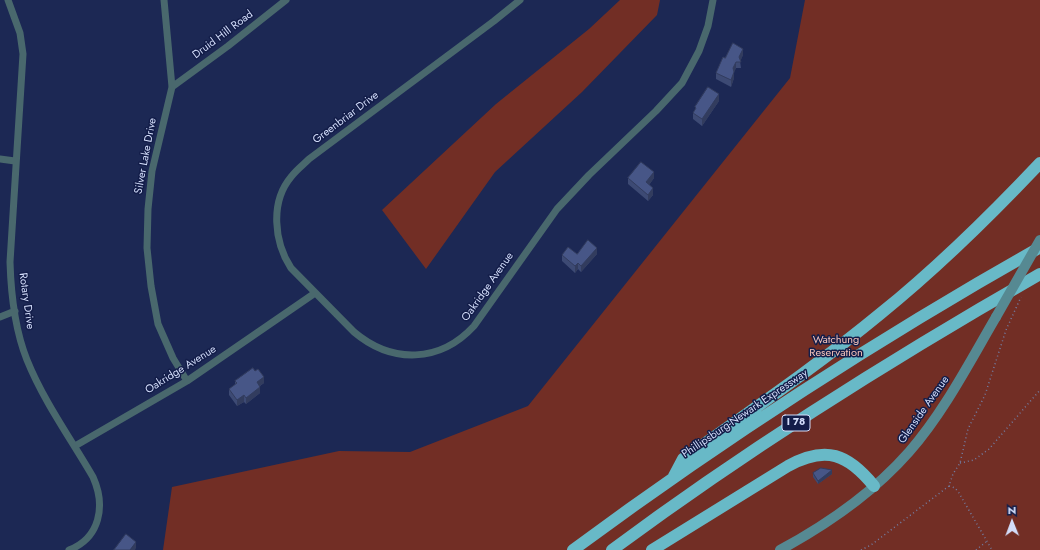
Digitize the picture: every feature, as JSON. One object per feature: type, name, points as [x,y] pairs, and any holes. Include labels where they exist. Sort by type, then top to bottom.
[{"type":"highway","points":[[673,478],[682,459],[840,346],[904,293],[984,221],[1040,163]]},
{"type":"highway","name":"Phillipsburg-Newark Expressway","points":[[573,550],[673,478],[790,399],[870,348],[1040,247]]},
{"type":"highway","name":"I 78","points":[[612,550],[716,476],[809,414],[940,331],[1040,274]]},
{"type":"highway","points":[[652,550],[788,466],[808,457],[826,455],[847,460],[856,466],[874,486]]},
{"type":"main road","name":"Glenside Avenue","points":[[780,550],[827,523],[874,486],[909,452],[938,414],[1040,240]]},
{"type":"street","name":"Rotary Drive","points":[[8,0],[20,33],[23,54],[22,98],[15,160],[10,262],[11,290],[18,333],[27,359],[43,394],[99,489],[99,519],[90,534],[82,543],[68,550]]},
{"type":"street","name":"Silver Lake Drive","points":[[164,0],[172,87],[152,170],[148,209],[147,248],[151,286],[158,324],[173,358],[187,381]]},
{"type":"street","name":"Druid Hill Road","points":[[172,87],[228,46],[286,0]]},
{"type":"street","name":"Greenbriar Drive","points":[[315,293],[291,268],[284,255],[279,240],[277,223],[278,203],[290,178],[309,159],[520,0]]},
{"type":"street","name":"Oakridge Avenue","points":[[75,446],[187,381],[315,293],[365,341],[383,350],[403,354],[422,354],[443,349],[457,342],[474,326],[557,209],[682,83],[699,51],[708,26],[713,0]]},
{"type":"street","points":[[0,159],[15,160]]},
{"type":"street","points":[[0,317],[15,311]]},
{"type":"path","points":[[861,550],[871,545],[949,486],[953,474],[960,463],[968,429],[985,395],[1010,319]]},
{"type":"path","points":[[960,463],[974,460],[989,449],[1040,390]]},
{"type":"path","points":[[949,486],[955,488],[959,493],[992,550]]},
{"type":"path","points":[[976,550],[986,542]]},
{"type":"green space","points":[[620,0],[660,0],[657,15],[582,92],[495,172],[426,269],[382,210],[496,104],[589,29]]},
{"type":"green space","name":"Watchung Reservation","points":[[805,0],[1040,0],[1040,550],[163,550],[172,487],[339,451],[410,452],[528,406],[790,78]]},
{"type":"building","points":[[733,43],[743,49],[739,57],[741,62],[736,62],[733,68],[734,72],[731,80],[716,73],[723,57],[725,58]]},
{"type":"building","points":[[708,87],[719,94],[702,119],[693,113],[696,108],[695,107]]},
{"type":"building","points":[[641,162],[654,172],[646,182],[653,188],[648,195],[628,178]]},
{"type":"building","points":[[588,240],[597,248],[581,266],[578,263],[575,266],[562,255],[568,247],[577,254]]},
{"type":"building","points":[[253,368],[255,371],[258,369],[264,377],[257,382],[260,387],[246,398],[244,395],[237,400],[229,389],[237,383],[235,381]]},
{"type":"building","points":[[821,468],[832,470],[818,481],[813,473]]},
{"type":"building","points":[[126,534],[136,542],[130,550],[114,550]]}]
